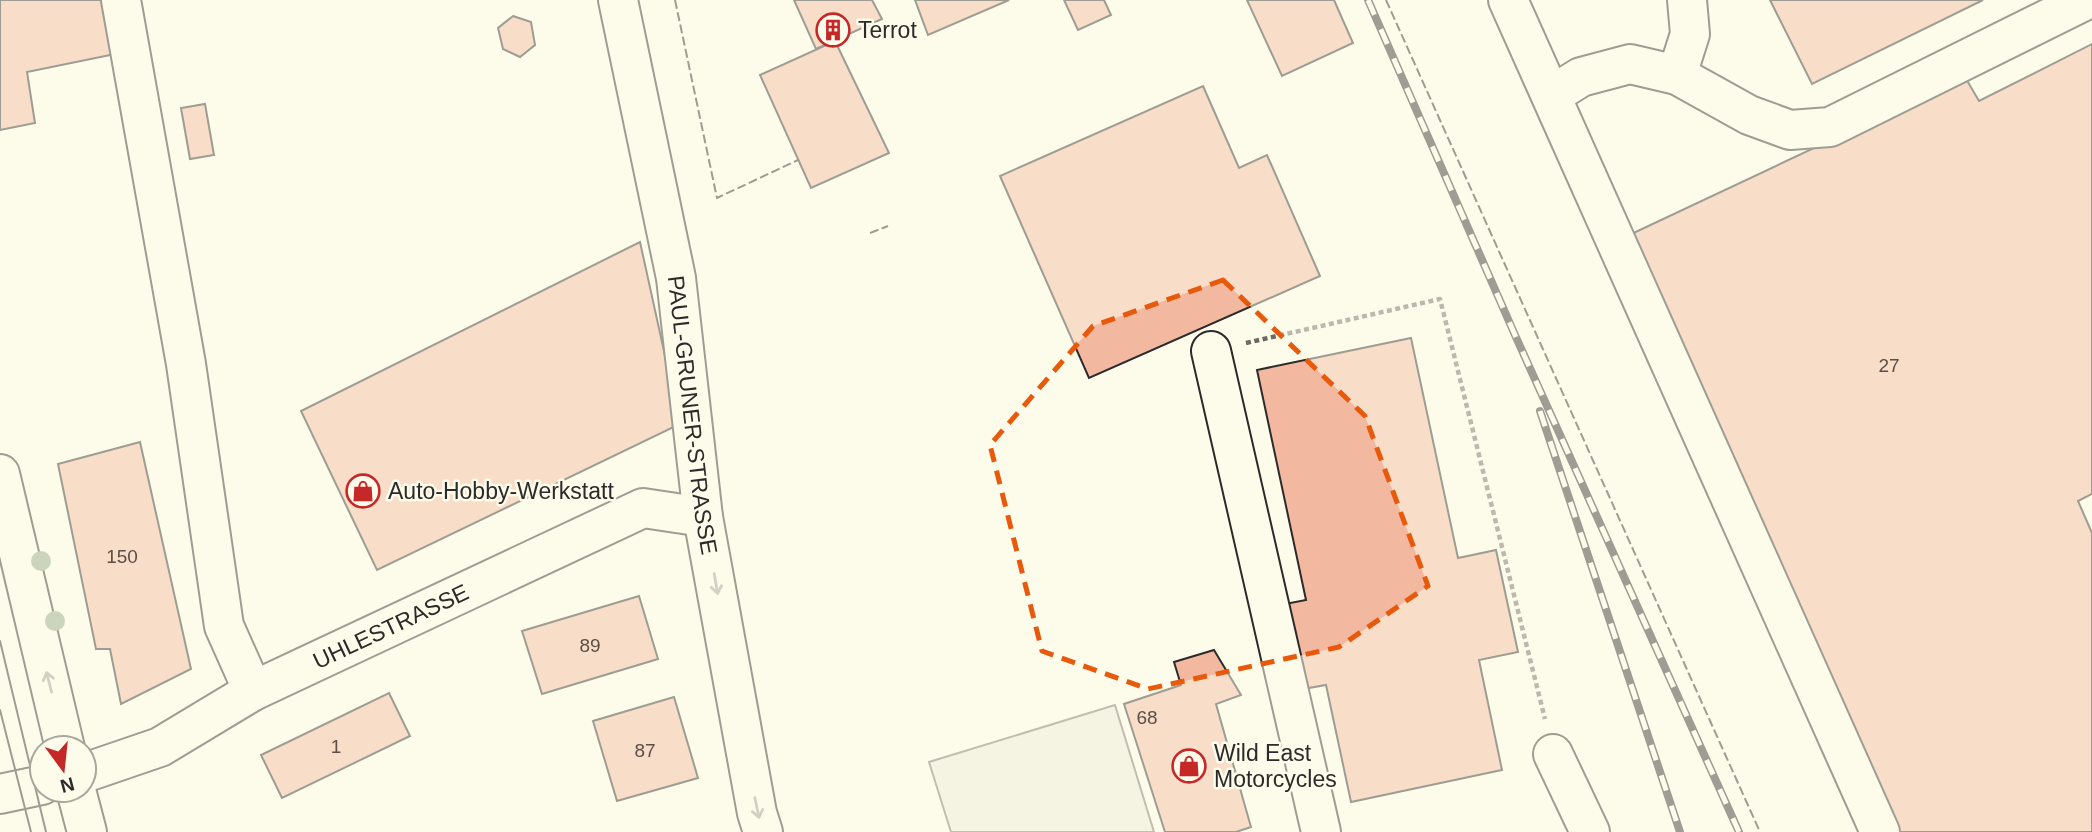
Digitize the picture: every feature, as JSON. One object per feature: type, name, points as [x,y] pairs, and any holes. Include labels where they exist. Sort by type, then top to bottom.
[{"type":"street","points":[[121,0],[186,364],[224,626],[253,691]]},
{"type":"street","name":"PAUL-GRUNER-STRASSE","points":[[618,0],[676,278],[704,517],[762,832]]},
{"type":"street","points":[[1508,0],[1880,832]]},
{"type":"street","points":[[1677,75],[1690,34],[1687,0]]},
{"type":"street","points":[[1552,95],[1581,77],[1630,64],[1677,75],[1749,115],[1790,130],[1830,127],[2086,0]]},
{"type":"street","points":[[1211,351],[1321,832]]},
{"type":"street","points":[[0,474],[62,734]]},
{"type":"street","name":"UHLESTRASSE","points":[[98,768],[160,747],[253,691],[643,508],[704,517]]},
{"type":"street","points":[[1553,754],[1590,832]]},
{"type":"street","points":[[0,794],[28,788]]},
{"type":"street","points":[[80,804],[87,832]]},
{"type":"path","points":[[1211,351],[1440,299],[1553,754]]},
{"type":"highlighted area","points":[[1223,280],[1365,416],[1428,586],[1339,647],[1148,689],[1042,651],[990,445],[1093,326]]},
{"type":"shaded area","points":[[1115,705],[1154,832],[951,832],[929,762]]},
{"type":"building","points":[[0,0],[114,0],[125,52],[27,72],[35,123],[0,130]]},
{"type":"building","name":"Terrot","points":[[794,0],[872,0],[882,19],[816,49]]},
{"type":"building","name":"Terrot","points":[[915,0],[1009,0],[928,35]]},
{"type":"building","points":[[1064,0],[1104,0],[1111,15],[1078,30]]},
{"type":"building","points":[[1247,0],[1334,0],[1353,43],[1282,76]]},
{"type":"building","points":[[1770,0],[1983,0],[1812,84]]},
{"type":"building","points":[[513,16],[531,22],[535,45],[520,57],[503,49],[498,28]]},
{"type":"building","points":[[835,41],[889,153],[811,188],[760,75]]},
{"type":"building","points":[[2092,44],[2092,494],[2078,501],[2092,533],[2092,832],[1900,832],[1627,236],[1965,77],[1979,101]]},
{"type":"building","points":[[1203,86],[1239,168],[1267,155],[1320,276],[1089,378],[1000,176]]},
{"type":"building","points":[[205,104],[214,155],[190,159],[181,108]]},
{"type":"building","points":[[640,242],[680,424],[377,570],[301,411]]},
{"type":"building","points":[[1411,338],[1458,558],[1496,550],[1518,652],[1479,660],[1502,770],[1351,802],[1326,685],[1303,689],[1285,604],[1306,600],[1257,370]]},
{"type":"building","points":[[140,442],[191,669],[121,704],[110,649],[96,649],[58,464]]},
{"type":"building","points":[[639,596],[658,659],[542,694],[522,631]]},
{"type":"building","name":"Wild East Motorcycles","points":[[1214,650],[1241,695],[1216,704],[1251,827],[1236,832],[1165,832],[1124,704],[1181,685],[1174,662]]},
{"type":"building","points":[[389,693],[410,736],[282,798],[261,755]]},
{"type":"building","points":[[674,697],[698,778],[617,801],[593,721]]},
{"type":"tram line","points":[[0,641],[46,832]]},
{"type":"tram line","points":[[0,710],[31,832]]},
{"type":"railway","points":[[1368,0],[1515,335],[1739,832]]},
{"type":"railway","points":[[1540,411],[1680,832]]},
{"type":"fence","points":[[675,0],[717,198],[798,160]]},
{"type":"fence","points":[[1386,0],[1760,832]]},
{"type":"fence","points":[[870,233],[888,226]]},
{"type":"place","name":"Terrot","points":[[833,30]]},
{"type":"place","name":"Auto-Hobby-Werkstatt","points":[[363,491]]},
{"type":"place","name":"Wild East Motorcycles","points":[[1189,766]]}]
